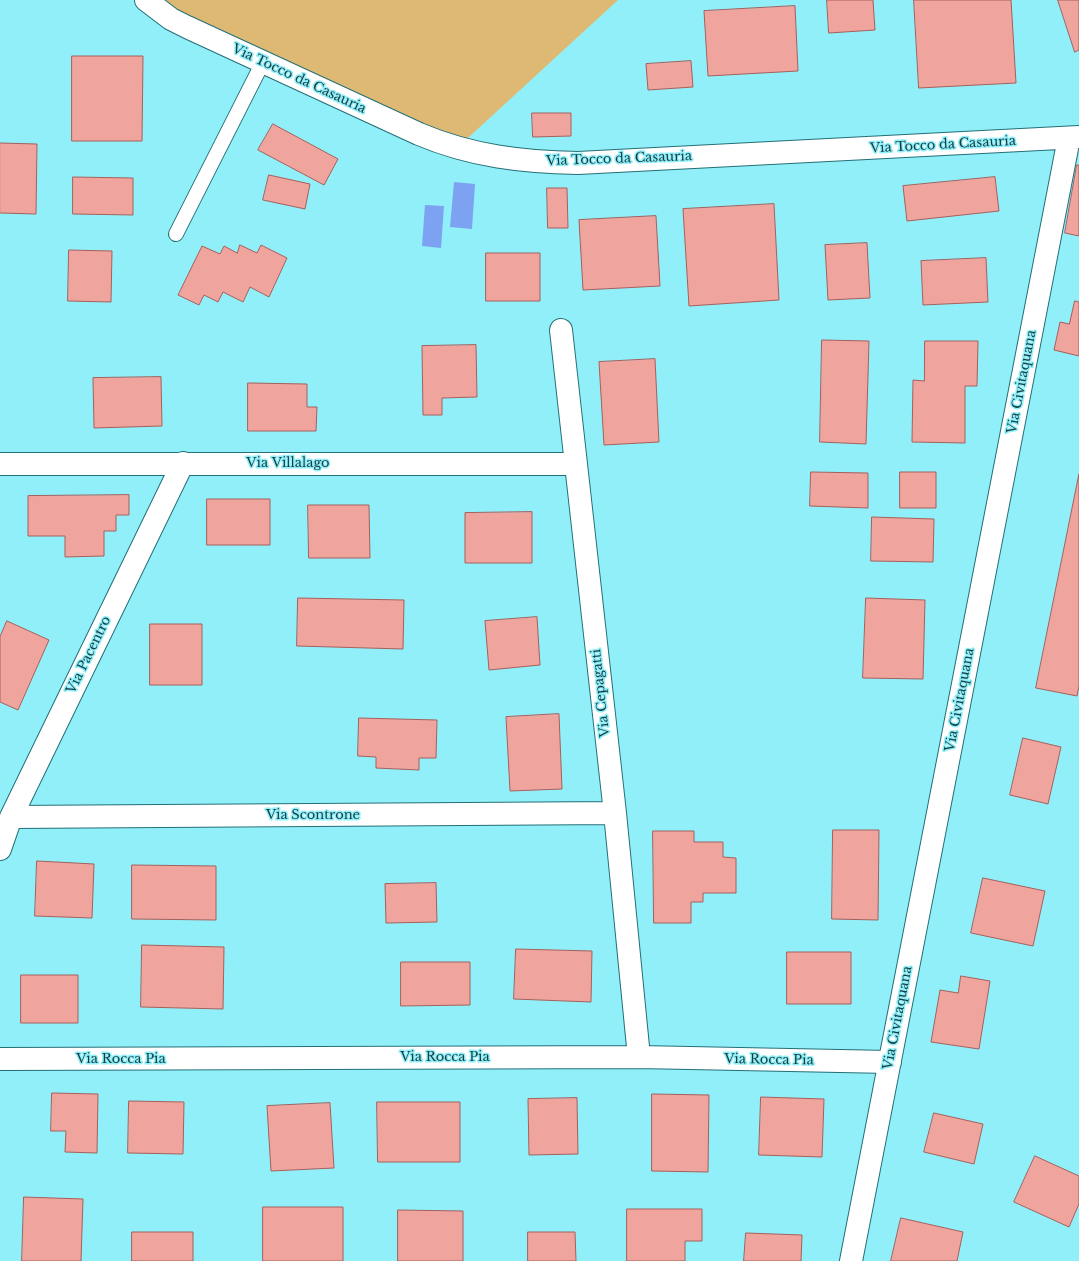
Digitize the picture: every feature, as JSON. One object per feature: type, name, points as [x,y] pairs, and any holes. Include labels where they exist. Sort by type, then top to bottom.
[{"type":"street","name":"Via Tocco da Casauria","points":[[146,0],[171,19],[187,28],[444,145],[500,158],[539,162],[594,162],[1074,138]]},
{"type":"street","name":"Via Civitaquana","points":[[851,1261],[1074,138]]},
{"type":"street","name":"Via Cepagatti","points":[[561,330],[615,813],[639,1057]]},
{"type":"street","name":"Via Pacentro","points":[[0,849],[11,817],[183,463]]},
{"type":"street","name":"Via Villalago","points":[[0,464],[576,464]]},
{"type":"street","name":"Via Scontrone","points":[[11,817],[615,813]]},
{"type":"street","name":"Via Rocca Pia","points":[[0,1059],[639,1057],[890,1062]]},
{"type":"lane","points":[[176,234],[263,62]]},
{"type":"shaded area","points":[[148,0],[618,0],[457,148]]},
{"type":"water","points":[[454,182],[475,184],[472,229],[450,227]]},
{"type":"water","points":[[425,205],[444,206],[441,248],[422,246]]},
{"type":"building","points":[[827,0],[873,0],[875,30],[829,33]]},
{"type":"building","points":[[914,0],[1011,0],[1016,83],[919,88]]},
{"type":"building","points":[[1058,0],[1079,0],[1079,50],[1075,52]]},
{"type":"building","points":[[795,6],[798,71],[708,76],[704,11]]},
{"type":"building","points":[[72,56],[143,56],[142,141],[72,141]]},
{"type":"building","points":[[691,61],[693,87],[648,90],[646,64]]},
{"type":"building","points":[[532,113],[571,113],[571,136],[533,137]]},
{"type":"building","points":[[273,124],[338,159],[324,185],[258,150]]},
{"type":"building","points":[[0,143],[37,144],[36,214],[0,213]]},
{"type":"building","points":[[1077,165],[1079,165],[1079,236],[1065,233]]},
{"type":"building","points":[[269,175],[310,184],[305,209],[263,200]]},
{"type":"building","points":[[73,177],[133,178],[133,215],[73,214]]},
{"type":"building","points":[[995,177],[999,211],[907,221],[903,186]]},
{"type":"building","points":[[547,188],[567,188],[568,228],[548,228]]},
{"type":"building","points":[[774,204],[779,300],[689,306],[683,209]]},
{"type":"building","points":[[656,216],[660,286],[583,290],[579,220]]},
{"type":"building","points":[[867,243],[870,298],[828,300],[825,245]]},
{"type":"building","points":[[240,245],[257,253],[261,245],[287,258],[269,297],[250,287],[243,302],[223,292],[218,302],[204,295],[199,305],[178,295],[202,246],[220,254],[224,246],[237,253]]},
{"type":"building","points":[[69,250],[112,251],[111,302],[68,301]]},
{"type":"building","points":[[486,253],[540,253],[540,301],[486,301]]},
{"type":"building","points":[[986,258],[988,302],[923,305],[921,261]]},
{"type":"building","points":[[1075,301],[1079,302],[1079,356],[1054,350],[1060,322],[1069,324]]},
{"type":"building","points":[[822,340],[869,341],[866,444],[820,442]]},
{"type":"building","points":[[925,341],[978,341],[977,386],[965,386],[965,443],[912,442],[913,380],[924,381]]},
{"type":"building","points":[[476,345],[477,397],[442,398],[442,415],[423,415],[422,346]]},
{"type":"building","points":[[655,359],[659,442],[604,445],[599,362]]},
{"type":"building","points":[[161,377],[162,426],[94,428],[93,378]]},
{"type":"building","points":[[248,383],[307,384],[307,407],[317,407],[316,431],[248,431]]},
{"type":"building","points":[[811,472],[868,473],[868,508],[810,506]]},
{"type":"building","points":[[900,472],[936,472],[936,508],[900,508]]},
{"type":"building","points":[[1079,474],[1079,686],[1077,696],[1036,688]]},
{"type":"building","points":[[129,495],[129,515],[116,515],[116,531],[104,531],[104,556],[65,557],[65,536],[28,536],[28,496]]},
{"type":"building","points":[[207,499],[270,499],[270,545],[207,545]]},
{"type":"building","points":[[308,505],[369,505],[370,558],[309,558]]},
{"type":"building","points":[[532,512],[532,563],[465,563],[465,513]]},
{"type":"building","points":[[872,517],[934,519],[933,562],[871,561]]},
{"type":"building","points":[[298,598],[404,600],[403,649],[297,646]]},
{"type":"building","points":[[866,598],[925,600],[923,679],[863,678]]},
{"type":"building","points":[[537,617],[540,665],[489,670],[485,621]]},
{"type":"building","points":[[7,621],[49,640],[18,710],[0,702],[0,637]]},
{"type":"building","points":[[150,624],[202,624],[202,685],[150,685]]},
{"type":"building","points":[[559,714],[562,789],[510,791],[506,717]]},
{"type":"building","points":[[359,718],[437,720],[436,758],[419,758],[419,770],[376,768],[376,757],[358,756]]},
{"type":"building","points":[[1023,738],[1061,747],[1048,804],[1010,795]]},
{"type":"building","points":[[833,830],[879,830],[878,920],[832,919]]},
{"type":"building","points":[[653,831],[694,831],[694,842],[723,842],[723,857],[736,858],[736,893],[703,893],[703,902],[691,902],[691,923],[654,923]]},
{"type":"building","points":[[37,861],[94,864],[92,918],[35,916]]},
{"type":"building","points":[[132,865],[216,866],[216,920],[132,919]]},
{"type":"building","points":[[983,878],[1045,891],[1033,946],[971,933]]},
{"type":"building","points":[[436,883],[437,922],[386,923],[385,884]]},
{"type":"building","points":[[142,945],[224,947],[223,1009],[141,1007]]},
{"type":"building","points":[[516,949],[592,951],[591,1002],[514,999]]},
{"type":"building","points":[[787,952],[851,952],[851,1004],[787,1004]]},
{"type":"building","points":[[401,962],[470,962],[470,1005],[401,1006]]},
{"type":"building","points":[[21,975],[78,975],[78,1023],[21,1023]]},
{"type":"building","points":[[961,976],[990,981],[979,1049],[931,1042],[940,990],[958,993]]},
{"type":"building","points":[[52,1093],[98,1094],[97,1153],[65,1152],[66,1131],[51,1131]]},
{"type":"building","points":[[652,1094],[709,1095],[708,1172],[652,1171]]},
{"type":"building","points":[[761,1097],[824,1099],[822,1157],[759,1155]]},
{"type":"building","points":[[577,1098],[578,1154],[529,1155],[528,1099]]},
{"type":"building","points":[[129,1101],[184,1102],[183,1154],[128,1153]]},
{"type":"building","points":[[377,1102],[460,1102],[460,1162],[378,1162]]},
{"type":"building","points":[[330,1103],[334,1168],[271,1171],[267,1106]]},
{"type":"building","points":[[934,1113],[983,1124],[974,1164],[924,1152]]},
{"type":"building","points":[[1035,1156],[1079,1176],[1079,1204],[1069,1227],[1014,1202]]},
{"type":"building","points":[[24,1197],[83,1199],[81,1261],[22,1261]]},
{"type":"building","points":[[263,1207],[343,1207],[343,1261],[263,1261]]},
{"type":"building","points":[[627,1209],[702,1209],[702,1241],[685,1241],[685,1261],[627,1261]]},
{"type":"building","points":[[398,1210],[463,1211],[463,1261],[398,1261]]},
{"type":"building","points":[[901,1218],[963,1232],[957,1261],[891,1261]]},
{"type":"building","points":[[132,1232],[193,1232],[193,1261],[132,1261]]},
{"type":"building","points":[[528,1232],[575,1232],[576,1261],[528,1261]]},
{"type":"building","points":[[746,1233],[802,1235],[801,1261],[744,1261]]}]
